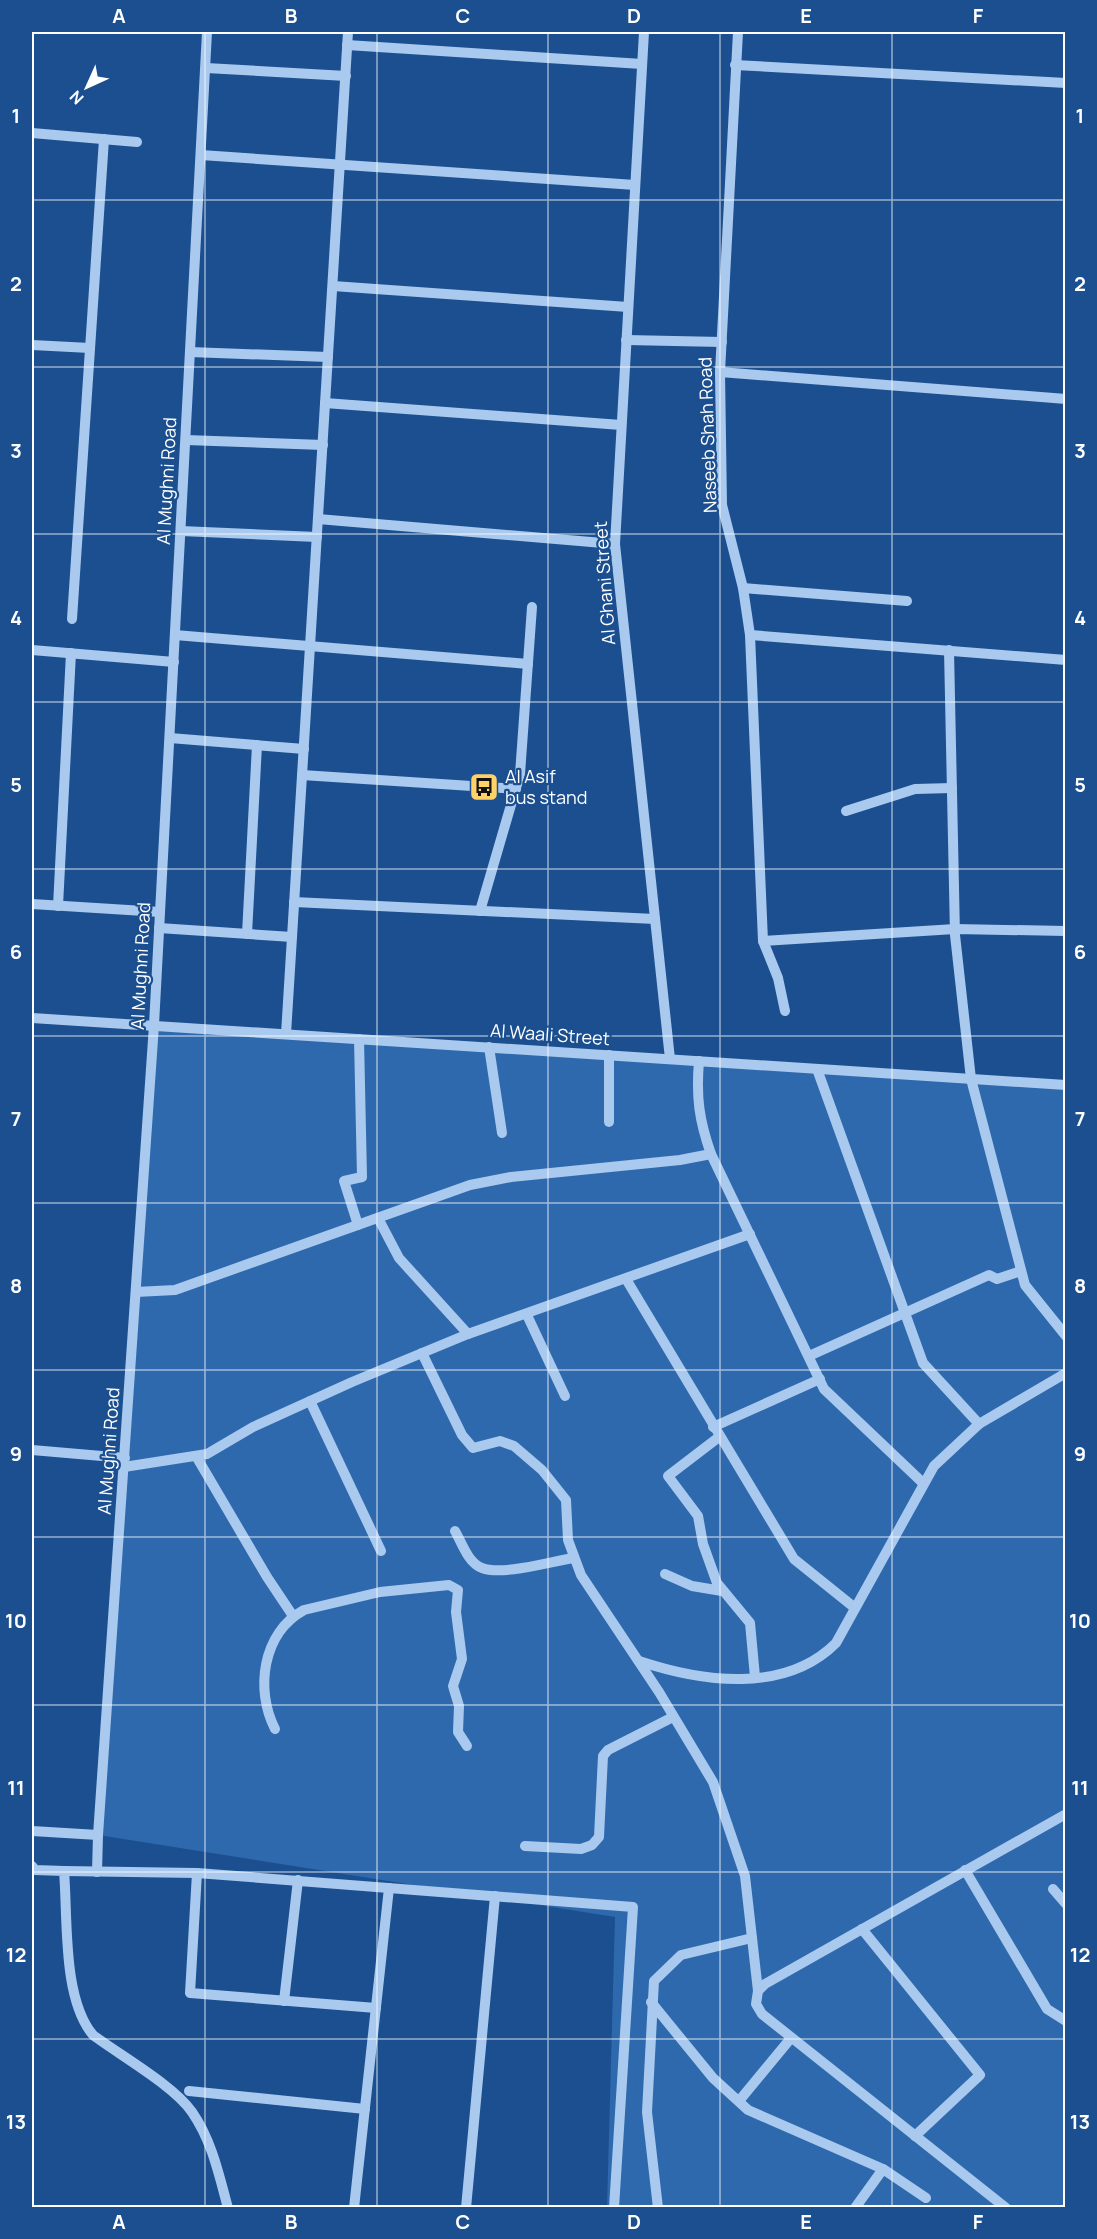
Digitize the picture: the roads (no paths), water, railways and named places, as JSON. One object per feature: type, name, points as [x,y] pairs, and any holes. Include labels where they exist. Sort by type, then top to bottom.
[{"type":"street","name":"Al Mughni Road","points":[[97,1872],[154,1025],[207,32]]},
{"type":"street","points":[[286,1034],[348,32]]},
{"type":"street","name":"Al Ghani Street","points":[[644,32],[615,544],[670,1059]]},
{"type":"street","name":"Naseeb Shah Road","points":[[738,32],[720,372],[722,505],[742,588],[750,635],[763,941],[778,978],[785,1011]]},
{"type":"street","points":[[348,45],[642,64]]},
{"type":"street","points":[[735,65],[1065,83]]},
{"type":"street","points":[[206,68],[346,76]]},
{"type":"street","points":[[32,133],[137,142]]},
{"type":"street","points":[[72,619],[104,139]]},
{"type":"street","points":[[201,155],[635,185]]},
{"type":"street","points":[[333,285],[628,307]]},
{"type":"street","points":[[626,340],[722,342]]},
{"type":"street","points":[[32,345],[90,348]]},
{"type":"street","points":[[190,352],[328,357]]},
{"type":"street","points":[[720,372],[1065,399]]},
{"type":"street","points":[[325,403],[621,425]]},
{"type":"street","points":[[186,440],[322,445]]},
{"type":"street","points":[[318,519],[615,544]]},
{"type":"street","points":[[181,531],[317,537]]},
{"type":"street","points":[[742,588],[907,601]]},
{"type":"street","points":[[480,911],[520,774],[532,607]]},
{"type":"street","points":[[175,635],[528,664]]},
{"type":"street","points":[[750,635],[1065,660]]},
{"type":"street","points":[[32,650],[174,662]]},
{"type":"street","points":[[949,650],[955,929],[971,1079],[1025,1285],[1065,1336]]},
{"type":"street","points":[[58,906],[71,653]]},
{"type":"street","points":[[170,738],[304,749]]},
{"type":"street","points":[[247,934],[257,745]]},
{"type":"street","points":[[302,775],[516,789]]},
{"type":"street","points":[[846,811],[915,789],[952,788]]},
{"type":"street","points":[[294,902],[655,919]]},
{"type":"street","points":[[32,904],[160,912]]},
{"type":"street","points":[[159,928],[292,937]]},
{"type":"street","points":[[763,941],[955,929],[1065,931]]},
{"type":"street","name":"Al Waali Street","points":[[32,1018],[1065,1085]]},
{"type":"street","points":[[358,1225],[344,1181],[362,1177],[359,1038]]},
{"type":"street","points":[[489,1047],[502,1133]]},
{"type":"street","points":[[609,1055],[609,1122]]},
{"type":"street","points":[[699,1061],[696,1095],[702,1128],[711,1154],[824,1389],[923,1483]]},
{"type":"street","points":[[817,1069],[923,1363],[979,1424]]},
{"type":"street","points":[[136,1292],[175,1290],[470,1185],[501,1179],[680,1160],[711,1154]]},
{"type":"street","points":[[378,1218],[399,1258],[468,1334]]},
{"type":"street","points":[[32,1450],[125,1462],[207,1454],[252,1427],[468,1334],[527,1315],[750,1234]]},
{"type":"street","points":[[809,1356],[989,1275],[997,1279],[1021,1271]]},
{"type":"street","points":[[626,1279],[794,1559],[855,1608]]},
{"type":"street","points":[[527,1315],[565,1396]]},
{"type":"street","points":[[422,1353],[462,1435],[472,1448],[500,1441],[514,1446],[542,1470],[566,1500],[568,1540],[580,1575],[639,1661],[717,1792],[745,1876],[758,1991],[756,2004],[762,2014],[1005,2208]]},
{"type":"street","points":[[639,1661],[733,1681],[796,1671],[822,1657],[836,1643],[934,1466],[979,1424],[1065,1373]]},
{"type":"street","points":[[755,1677],[750,1623],[722,1590],[704,1544],[698,1516],[668,1476],[716,1432],[820,1379]]},
{"type":"street","points":[[310,1401],[381,1551]]},
{"type":"street","points":[[196,1456],[267,1577],[293,1616]]},
{"type":"street","points":[[455,1531],[469,1558],[482,1568],[502,1570],[574,1558]]},
{"type":"street","points":[[665,1574],[692,1586],[722,1590]]},
{"type":"street","points":[[275,1729],[263,1698],[264,1676],[275,1641],[293,1616],[304,1610],[380,1592],[455,1587],[460,1594],[456,1612],[462,1659],[453,1686],[459,1706],[458,1732],[467,1746]]},
{"type":"street","points":[[525,1846],[581,1849],[592,1845],[601,1831],[603,1756],[608,1750],[673,1717]]},
{"type":"street","points":[[758,1991],[765,1984],[1065,1814]]},
{"type":"street","points":[[32,1831],[98,1835]]},
{"type":"street","points":[[32,1866],[35,1870],[197,1873],[633,1907],[614,2208]]},
{"type":"street","points":[[965,1870],[1047,2009],[1065,2021]]},
{"type":"street","points":[[64,1871],[66,1936],[81,2018],[93,2035],[178,2097],[191,2111],[211,2148],[228,2208]]},
{"type":"street","points":[[197,1873],[190,1993],[376,2008]]},
{"type":"street","points":[[284,2001],[298,1880]]},
{"type":"street","points":[[354,2208],[389,1888]]},
{"type":"street","points":[[1053,1888],[1065,1904]]},
{"type":"street","points":[[466,2208],[495,1896]]},
{"type":"street","points":[[862,1929],[980,2075],[915,2136]]},
{"type":"street","points":[[658,2208],[647,2112],[651,2002],[654,1980],[681,1955],[752,1938]]},
{"type":"street","points":[[651,2002],[713,2078],[738,2101],[757,2114],[883,2169],[926,2198]]},
{"type":"street","points":[[738,2101],[791,2038]]},
{"type":"street","points":[[189,2091],[365,2109]]},
{"type":"street","points":[[855,2208],[883,2169]]},
{"type":"place","name":"Al Asif bus stand","points":[[484,787]]}]
